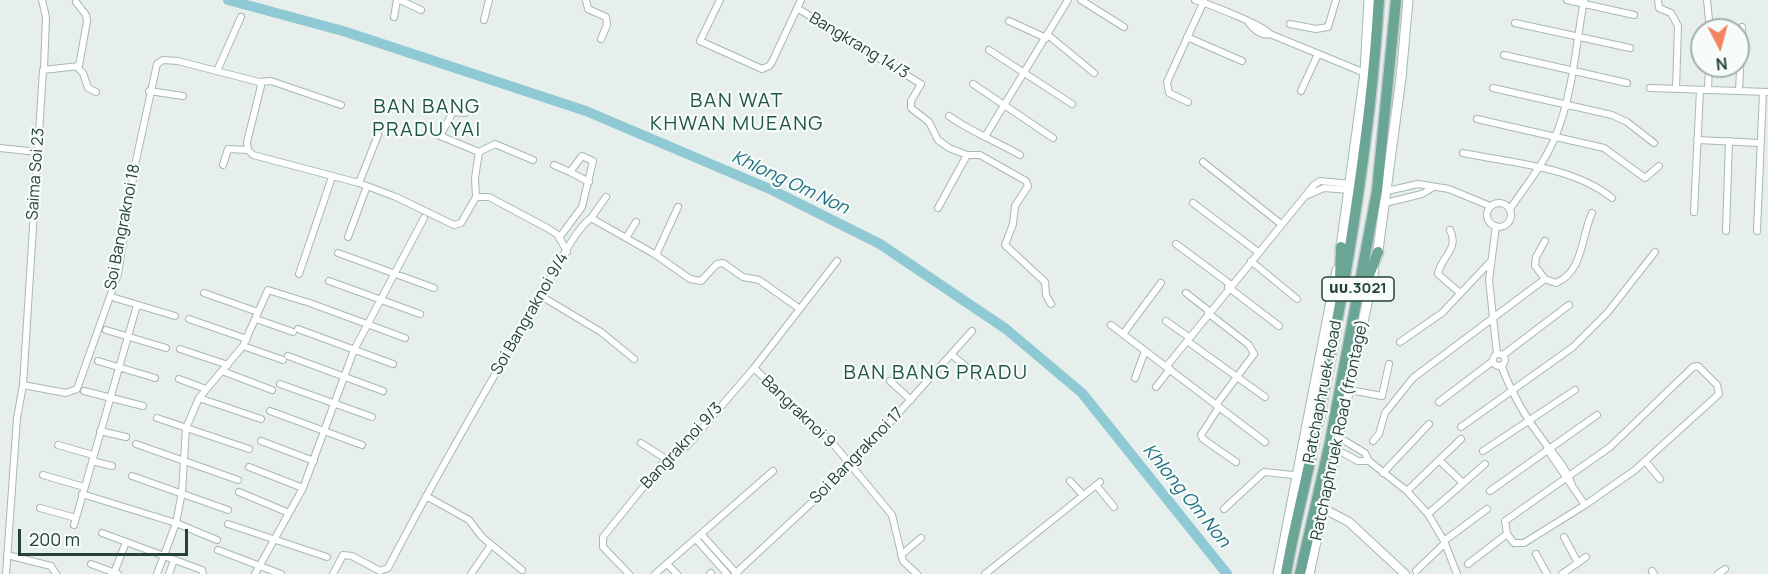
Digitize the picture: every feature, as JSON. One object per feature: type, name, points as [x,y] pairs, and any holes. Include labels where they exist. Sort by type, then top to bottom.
[{"type":"main road","name":"Ratchaphruek Road (frontage)","points":[[1281,573],[1283,548],[1351,187],[1365,74],[1369,0]]},
{"type":"main road","name":"Ratchaphruek Road","points":[[1281,573],[1339,314],[1361,189],[1374,76],[1379,0]]},
{"type":"main road","name":"Ratchaphruek Road","points":[[1300,574],[1330,442],[1377,191],[1396,0]]},
{"type":"main road","name":"Ratchaphruek Road (frontage)","points":[[1310,574],[1346,413],[1378,252],[1408,0]]},
{"type":"main road","points":[[1339,314],[1341,247]]},
{"type":"main road","points":[[1353,316],[1378,252]]},
{"type":"main road","points":[[1281,573],[1273,566],[1316,380]]},
{"type":"main road","points":[[1316,574],[1343,453],[1346,413]]},
{"type":"street","name":"Saima Soi 23","points":[[23,385],[44,69],[46,17],[42,0]]},
{"type":"street","points":[[394,17],[398,0],[421,10]]},
{"type":"street","points":[[484,20],[489,0]]},
{"type":"street","points":[[586,0],[588,9],[606,18],[607,25],[601,39]]},
{"type":"street","points":[[720,0],[700,41],[762,69],[772,62],[801,0]]},
{"type":"street","points":[[986,135],[1068,0]]},
{"type":"street","points":[[1081,0],[1124,27]]},
{"type":"street","points":[[1196,0],[1204,1],[1249,23],[1267,29],[1270,34],[1365,74]]},
{"type":"street","points":[[1290,24],[1316,29],[1328,27],[1335,0]]},
{"type":"street","points":[[1567,0],[1634,15]]},
{"type":"street","points":[[1658,0],[1659,8],[1671,13],[1678,26],[1676,89]]},
{"type":"street","points":[[1707,0],[1709,18]]},
{"type":"street","points":[[1188,102],[1169,93],[1167,82],[1204,1]]},
{"type":"street","points":[[76,2],[86,15],[87,21],[78,68],[88,88],[96,92]]},
{"type":"street","points":[[1496,226],[1508,222],[1510,209],[1539,168],[1556,135],[1566,104],[1583,2]]},
{"type":"street","name":"Bangkrang 14/3","points":[[797,8],[921,84],[911,101],[911,108],[928,122],[939,140],[949,148],[967,155]]},
{"type":"street","points":[[217,71],[241,17]]},
{"type":"street","points":[[1009,21],[1047,36],[1094,73]]},
{"type":"street","points":[[1515,23],[1630,48]]},
{"type":"street","points":[[1187,37],[1242,61]]},
{"type":"street","points":[[988,50],[1072,104]]},
{"type":"street","points":[[1301,91],[1318,54]]},
{"type":"street","points":[[1504,55],[1627,82]]},
{"type":"street","name":"Soi Bangraknoi 18","points":[[23,385],[66,393],[77,389],[118,274],[149,91],[157,64],[163,60],[259,82],[271,81],[342,105]]},
{"type":"street","points":[[44,69],[78,68]]},
{"type":"street","points":[[1708,78],[1708,90]]},
{"type":"street","points":[[1739,91],[1740,78]]},
{"type":"street","points":[[259,82],[261,86],[247,142],[248,150],[253,155],[359,183],[454,225],[461,223],[476,197],[475,178],[479,152]]},
{"type":"street","points":[[973,84],[1053,138]]},
{"type":"street","points":[[1493,88],[1612,115],[1627,122],[1654,143]]},
{"type":"street","points":[[1650,88],[1766,92],[1760,143],[1757,231]]},
{"type":"street","points":[[1694,212],[1700,90]]},
{"type":"street","points":[[149,91],[183,96]]},
{"type":"street","points":[[465,112],[453,112],[440,136],[479,152],[495,144],[533,160]]},
{"type":"street","points":[[949,116],[971,130],[986,135],[1020,154]]},
{"type":"street","points":[[1477,119],[1556,135],[1604,148],[1645,178],[1659,166]]},
{"type":"street","points":[[359,183],[378,135]]},
{"type":"street","points":[[1697,140],[1760,143]]},
{"type":"street","points":[[1726,231],[1729,141]]},
{"type":"street","points":[[0,148],[37,152]]},
{"type":"street","points":[[223,165],[228,148],[248,150]]},
{"type":"street","points":[[1462,153],[1539,168],[1588,182],[1612,198]]},
{"type":"street","points":[[938,208],[967,155],[982,156],[1027,183],[1015,206],[1013,225],[1005,245],[1045,282],[1046,296],[1051,304]]},
{"type":"street","points":[[559,238],[582,207],[593,161],[588,157],[579,159],[570,172]]},
{"type":"street","points":[[1203,162],[1281,224]]},
{"type":"street","points":[[554,165],[589,182]]},
{"type":"street","points":[[299,274],[332,177]]},
{"type":"street","points":[[1387,191],[1418,184],[1449,189],[1490,206],[1504,203],[1510,209]]},
{"type":"street","points":[[348,237],[367,186]]},
{"type":"street","points":[[1156,387],[1229,286],[1305,196],[1324,188],[1351,187]]},
{"type":"street","points":[[1385,204],[1420,195],[1432,188]]},
{"type":"street","points":[[476,197],[489,197],[549,229],[559,238],[567,252]]},
{"type":"street","name":"Soi Bangraknoi 9/4","points":[[388,568],[426,495],[541,296],[584,224],[606,197]]},
{"type":"street","points":[[1758,198],[1768,198]]},
{"type":"street","points":[[1193,203],[1258,252]]},
{"type":"street","points":[[1490,206],[1487,218],[1496,226]]},
{"type":"street","points":[[656,255],[678,207]]},
{"type":"street","points":[[1545,241],[1535,261],[1537,272],[1545,279],[1556,283],[1568,275],[1581,253],[1583,234],[1592,213]]},
{"type":"street","points":[[255,574],[303,488],[354,350],[424,218]]},
{"type":"street","points":[[591,218],[656,255],[693,280],[705,279],[713,268],[723,263],[743,277],[759,280],[800,309]]},
{"type":"street","points":[[626,238],[636,222]]},
{"type":"street","points":[[1496,226],[1490,262],[1492,320],[1500,355],[1505,360],[1501,365]]},
{"type":"street","points":[[1450,230],[1453,237],[1450,252],[1438,274],[1460,293]]},
{"type":"street","points":[[1176,244],[1279,326]]},
{"type":"street","points":[[1461,427],[1557,360],[1591,330],[1655,252]]},
{"type":"street","points":[[338,253],[434,288]]},
{"type":"street","name":"Bangraknoi 9/3","points":[[629,574],[601,542],[666,459],[687,446],[754,368],[837,261]]},
{"type":"street","points":[[1251,261],[1297,298]]},
{"type":"street","points":[[1400,342],[1442,313],[1490,262]]},
{"type":"street","points":[[1373,441],[1379,434],[1385,413],[1405,386],[1545,279]]},
{"type":"street","points":[[329,281],[420,314]]},
{"type":"street","points":[[1123,334],[1161,283]]},
{"type":"street","points":[[157,574],[176,523],[182,492],[182,459],[186,428],[199,398],[243,346],[268,290],[405,338]]},
{"type":"street","points":[[204,293],[295,330],[393,364]]},
{"type":"street","points":[[1186,293],[1252,349],[1254,354],[1217,406],[1201,435],[1203,439],[1236,462]]},
{"type":"street","points":[[541,296],[601,332],[634,359]]},
{"type":"street","points":[[115,298],[176,316]]},
{"type":"street","points":[[40,508],[75,521],[137,305]]},
{"type":"street","points":[[1438,402],[1569,305]]},
{"type":"street","points":[[189,318],[247,339]]},
{"type":"street","points":[[1166,321],[1265,397]]},
{"type":"street","points":[[1111,326],[1265,442]]},
{"type":"street","points":[[106,330],[165,348]]},
{"type":"street","name":"Soi Bangraknoi 17","points":[[736,574],[851,466],[972,331]]},
{"type":"street","points":[[243,346],[343,376],[383,391]]},
{"type":"street","points":[[180,349],[228,365]]},
{"type":"street","points":[[1135,378],[1145,351]]},
{"type":"street","points":[[952,354],[979,378]]},
{"type":"street","points":[[98,361],[155,378]]},
{"type":"street","points":[[1493,361],[1501,365],[1512,391],[1530,421],[1586,505]]},
{"type":"street","points":[[1350,390],[1382,396],[1389,364]]},
{"type":"street","points":[[1698,366],[1717,385],[1719,393],[1646,462],[1586,505],[1521,544],[1514,543],[1507,534],[1505,521],[1567,478],[1632,430],[1693,367],[1698,366]]},
{"type":"street","name":"Bangraknoi 9","points":[[754,368],[829,441],[892,515],[903,561],[917,574]]},
{"type":"street","points":[[222,371],[272,390]]},
{"type":"street","points":[[179,379],[206,389]]},
{"type":"street","points":[[890,381],[911,400]]},
{"type":"street","points":[[280,384],[372,417]]},
{"type":"street","points":[[6,574],[17,418],[23,385]]},
{"type":"street","points":[[84,390],[142,406]]},
{"type":"street","points":[[1484,452],[1575,390]]},
{"type":"street","points":[[199,398],[261,419]]},
{"type":"street","points":[[270,411],[324,433],[362,445]]},
{"type":"street","points":[[1490,491],[1597,415]]},
{"type":"street","points":[[157,418],[249,449]]},
{"type":"street","points":[[1383,473],[1429,424]]},
{"type":"street","points":[[100,431],[126,437]]},
{"type":"street","points":[[1407,491],[1461,439]]},
{"type":"street","points":[[261,441],[314,461]]},
{"type":"street","points":[[1345,441],[1365,453],[1369,461],[1407,491],[1428,514],[1457,574]]},
{"type":"street","points":[[641,443],[666,459]]},
{"type":"street","points":[[136,444],[238,480]]},
{"type":"street","points":[[58,445],[112,466]]},
{"type":"street","points":[[1343,453],[1358,461],[1369,461]]},
{"type":"street","points":[[1439,460],[1463,483]]},
{"type":"street","points":[[1646,462],[1660,479]]},
{"type":"street","points":[[1428,514],[1485,464]]},
{"type":"street","points":[[249,467],[303,488]]},
{"type":"street","points":[[655,574],[773,471]]},
{"type":"street","points":[[1224,509],[1264,472],[1293,475]]},
{"type":"street","points":[[43,475],[83,491],[94,498],[176,523],[217,540]]},
{"type":"street","points":[[132,476],[228,510]]},
{"type":"street","points":[[1070,481],[1083,495]]},
{"type":"street","points":[[985,574],[1098,483],[1114,507]]},
{"type":"street","points":[[239,492],[289,513]]},
{"type":"street","points":[[426,495],[470,520],[491,545],[522,570]]},
{"type":"street","points":[[1416,571],[1444,543],[1487,509]]},
{"type":"street","points":[[1330,512],[1349,522],[1402,573]]},
{"type":"street","points":[[228,524],[327,557]]},
{"type":"street","points":[[102,533],[202,570],[203,574]]},
{"type":"street","points":[[1468,564],[1507,534]]},
{"type":"street","points":[[699,537],[736,574]]},
{"type":"street","points":[[699,537],[727,574]]},
{"type":"street","points":[[1564,537],[1578,563]]},
{"type":"street","points":[[901,555],[921,538]]},
{"type":"street","points":[[91,564],[116,573],[126,542]]},
{"type":"street","points":[[471,574],[491,545]]},
{"type":"street","points":[[218,550],[281,574]]},
{"type":"street","points":[[1536,554],[1547,574]]},
{"type":"street","points":[[7,555],[51,566],[56,574]]},
{"type":"street","points":[[333,574],[343,555],[352,556],[380,571],[388,568],[396,574]]},
{"type":"street","points":[[1562,574],[1586,558]]},
{"type":"street","points":[[169,574],[174,560]]},
{"type":"street","points":[[667,564],[676,574]]},
{"type":"street","points":[[1718,574],[1725,569]]},
{"type":"waterway","name":"Khlong Om Non","points":[[228,0],[343,31],[586,111],[772,190],[880,244],[1006,329],[1082,393],[1227,574]]},
{"type":"district","name":"BAN WAT KHWAN MUEANG","points":[[737,112]]},
{"type":"district","name":"BAN BANG PRADU YAI","points":[[427,118]]},
{"type":"district","name":"BAN BANG PRADU","points":[[936,373]]}]
